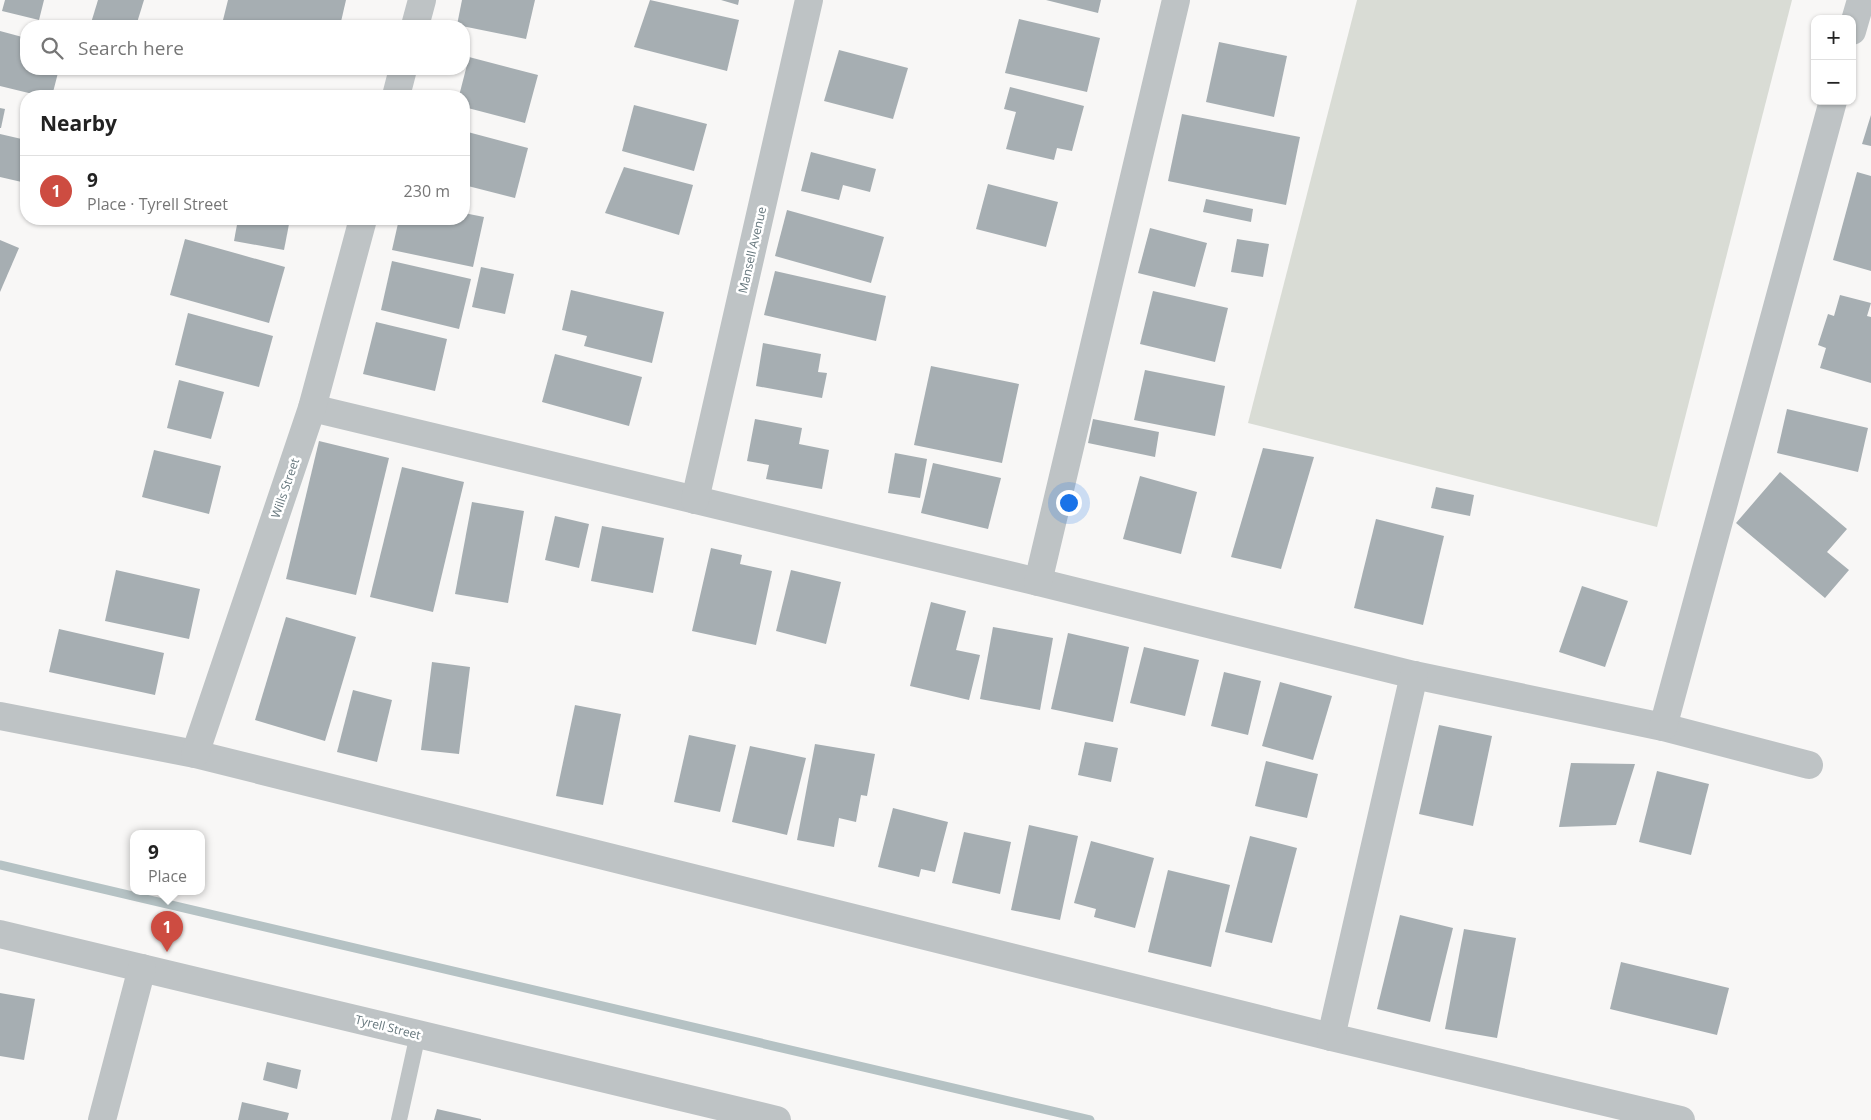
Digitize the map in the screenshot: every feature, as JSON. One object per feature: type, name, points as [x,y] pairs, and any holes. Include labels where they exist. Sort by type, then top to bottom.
[{"type":"street","points":[[417,20],[422,0]]},
{"type":"street","name":"Mansell Avenue","points":[[695,500],[809,0]]},
{"type":"street","points":[[1038,582],[1176,0]]},
{"type":"street","points":[[1856,18],[1861,0]]},
{"type":"street","points":[[398,90],[402,75]]},
{"type":"street","points":[[1663,727],[1832,105]]},
{"type":"street","name":"Wills Street","points":[[195,754],[312,408],[361,225]]},
{"type":"street","points":[[312,408],[1038,582],[1414,675],[1663,727],[1809,765]]},
{"type":"street","points":[[1331,1037],[1414,675]]},
{"type":"street","points":[[0,716],[195,754],[1331,1037],[1681,1120]]},
{"type":"street","name":"Tyrell Street","points":[[0,934],[418,1034],[724,1114],[776,1120]]},
{"type":"street","points":[[102,1120],[142,968]]},
{"type":"lane","points":[[399,1120],[418,1034]]},
{"type":"shaded area","points":[[1357,0],[1792,0],[1657,527],[1248,423]]},
{"type":"building","points":[[5,0],[44,0],[39,20],[2,11]]},
{"type":"building","points":[[98,0],[144,0],[138,20],[92,20]]},
{"type":"building","points":[[228,0],[346,0],[341,20],[223,20]]},
{"type":"building","points":[[462,0],[535,0],[526,39],[470,28],[470,20],[458,20]]},
{"type":"building","points":[[650,0],[739,20],[727,71],[634,47]]},
{"type":"building","points":[[721,0],[739,0],[738,5]]},
{"type":"building","points":[[1046,0],[1101,0],[1098,13]]},
{"type":"building","points":[[1019,19],[1100,38],[1087,92],[1005,73]]},
{"type":"building","points":[[0,31],[20,36],[20,75],[57,75],[54,90],[20,91],[0,86]]},
{"type":"building","points":[[1219,42],[1287,56],[1274,117],[1206,102]]},
{"type":"building","points":[[839,50],[908,68],[893,119],[824,101]]},
{"type":"building","points":[[470,57],[538,75],[525,123],[470,109],[470,90],[461,90],[464,75],[470,75]]},
{"type":"building","points":[[1010,87],[1084,106],[1072,151],[1057,148],[1054,160],[1006,149],[1016,112],[1004,109]]},
{"type":"building","points":[[634,105],[707,124],[694,171],[622,151]]},
{"type":"building","points":[[0,108],[5,109],[1,128],[0,128]]},
{"type":"building","points":[[1182,114],[1300,137],[1286,205],[1168,181]]},
{"type":"building","points":[[1871,115],[1871,146],[1862,144]]},
{"type":"building","points":[[470,133],[528,148],[515,198],[470,187]]},
{"type":"building","points":[[0,134],[20,139],[20,182],[0,177]]},
{"type":"building","points":[[811,152],[876,169],[870,192],[843,185],[839,200],[801,191]]},
{"type":"building","points":[[624,167],[693,185],[679,235],[605,213]]},
{"type":"building","points":[[1857,172],[1871,176],[1871,271],[1833,260]]},
{"type":"building","points":[[988,184],[1058,202],[1046,247],[976,229]]},
{"type":"building","points":[[1206,199],[1253,209],[1251,222],[1203,212]]},
{"type":"building","points":[[787,210],[884,237],[871,283],[775,256]]},
{"type":"building","points":[[470,214],[484,217],[473,267],[392,250],[398,225],[470,225]]},
{"type":"building","points":[[237,225],[289,225],[284,250],[234,241]]},
{"type":"building","points":[[1150,228],[1207,243],[1195,287],[1138,273]]},
{"type":"building","points":[[185,239],[285,267],[269,323],[170,295]]},
{"type":"building","points":[[1237,239],[1269,244],[1263,277],[1231,272]]},
{"type":"building","points":[[0,240],[19,248],[0,292]]},
{"type":"building","points":[[392,261],[471,279],[459,329],[381,310]]},
{"type":"building","points":[[481,267],[514,274],[505,314],[472,307]]},
{"type":"building","points":[[775,271],[886,296],[876,341],[764,315]]},
{"type":"building","points":[[571,290],[664,312],[652,363],[584,346],[587,336],[562,330]]},
{"type":"building","points":[[1153,291],[1228,308],[1215,362],[1140,344]]},
{"type":"building","points":[[1840,295],[1871,303],[1867,316],[1871,317],[1871,383],[1820,368],[1826,348],[1818,345],[1828,314],[1834,316]]},
{"type":"building","points":[[188,313],[273,336],[259,387],[175,365]]},
{"type":"building","points":[[376,322],[447,339],[435,391],[363,374]]},
{"type":"building","points":[[763,343],[821,354],[818,372],[827,373],[822,398],[756,386]]},
{"type":"building","points":[[555,354],[642,377],[629,426],[542,402]]},
{"type":"building","points":[[931,366],[1019,384],[1002,463],[914,445]]},
{"type":"building","points":[[1145,370],[1225,386],[1215,436],[1134,420]]},
{"type":"building","points":[[179,380],[224,392],[211,439],[167,428]]},
{"type":"building","points":[[1787,409],[1868,428],[1858,472],[1777,453]]},
{"type":"building","points":[[755,419],[802,428],[799,444],[829,450],[822,489],[766,479],[769,465],[747,461]]},
{"type":"building","points":[[1093,419],[1159,432],[1155,457],[1088,443]]},
{"type":"building","points":[[319,441],[389,458],[356,595],[286,579]]},
{"type":"building","points":[[1263,448],[1314,457],[1281,569],[1231,557]]},
{"type":"building","points":[[154,450],[221,466],[209,514],[142,497]]},
{"type":"building","points":[[895,453],[927,459],[920,498],[888,493]]},
{"type":"building","points":[[933,463],[1001,478],[988,529],[921,513]]},
{"type":"building","points":[[402,467],[464,482],[433,612],[370,597]]},
{"type":"building","points":[[1780,472],[1847,529],[1827,552],[1849,570],[1825,598],[1736,523]]},
{"type":"building","points":[[1140,476],[1197,492],[1181,554],[1123,539]]},
{"type":"building","points":[[1436,487],[1474,495],[1470,516],[1431,508]]},
{"type":"building","points":[[472,502],[524,511],[508,603],[455,594]]},
{"type":"building","points":[[555,516],[589,524],[579,568],[545,560]]},
{"type":"building","points":[[1376,519],[1444,536],[1423,625],[1354,608]]},
{"type":"building","points":[[602,526],[664,538],[653,593],[591,581]]},
{"type":"building","points":[[711,548],[742,555],[740,564],[772,571],[756,645],[692,631]]},
{"type":"building","points":[[116,570],[200,589],[189,639],[105,621]]},
{"type":"building","points":[[791,570],[841,582],[826,644],[776,631]]},
{"type":"building","points":[[1582,586],[1628,601],[1605,667],[1559,652]]},
{"type":"building","points":[[931,602],[966,611],[956,650],[980,655],[969,700],[910,686]]},
{"type":"building","points":[[286,617],[356,637],[325,741],[255,720]]},
{"type":"building","points":[[993,627],[1053,638],[1040,710],[980,699]]},
{"type":"building","points":[[59,629],[164,653],[155,695],[49,672]]},
{"type":"building","points":[[1068,633],[1129,647],[1113,722],[1051,709]]},
{"type":"building","points":[[1144,647],[1199,660],[1185,716],[1130,703]]},
{"type":"building","points":[[432,662],[470,667],[459,754],[421,750]]},
{"type":"building","points":[[1224,672],[1261,681],[1248,735],[1211,726]]},
{"type":"building","points":[[1280,682],[1332,696],[1313,760],[1262,746]]},
{"type":"building","points":[[353,690],[392,700],[377,762],[337,752]]},
{"type":"building","points":[[575,705],[621,714],[603,805],[556,796]]},
{"type":"building","points":[[1439,725],[1492,736],[1473,826],[1419,814]]},
{"type":"building","points":[[689,735],[736,745],[720,812],[674,802]]},
{"type":"building","points":[[1085,742],[1118,748],[1111,782],[1078,775]]},
{"type":"building","points":[[815,744],[875,754],[867,796],[861,795],[856,822],[839,818],[834,847],[797,840]]},
{"type":"building","points":[[750,746],[806,758],[787,835],[732,822]]},
{"type":"building","points":[[1266,761],[1318,774],[1307,818],[1255,806]]},
{"type":"building","points":[[1571,763],[1635,764],[1616,825],[1559,827]]},
{"type":"building","points":[[1657,771],[1709,784],[1691,855],[1639,842]]},
{"type":"building","points":[[893,808],[948,822],[935,872],[921,869],[919,877],[878,867]]},
{"type":"building","points":[[1029,825],[1078,836],[1060,920],[1011,910]]},
{"type":"building","points":[[964,832],[1011,842],[1000,894],[952,883]]},
{"type":"building","points":[[1250,836],[1297,848],[1272,943],[1225,932]]},
{"type":"building","points":[[1091,841],[1154,858],[1135,928],[1094,917],[1096,909],[1074,903]]},
{"type":"building","points":[[1168,870],[1230,885],[1211,967],[1148,952]]},
{"type":"building","points":[[1400,915],[1453,928],[1430,1022],[1377,1009]]},
{"type":"building","points":[[1464,929],[1516,938],[1497,1038],[1445,1029]]},
{"type":"building","points":[[1621,962],[1729,988],[1717,1035],[1610,1009]]},
{"type":"building","points":[[0,993],[35,999],[24,1060],[0,1056]]},
{"type":"building","points":[[267,1062],[301,1070],[297,1089],[263,1080]]},
{"type":"building","points":[[242,1102],[289,1113],[287,1120],[238,1120]]},
{"type":"building","points":[[437,1109],[481,1119],[481,1120],[434,1120]]},
{"type":"waterway","points":[[0,865],[1090,1120]]},
{"type":"place","name":"9","points":[[167,952]]}]
